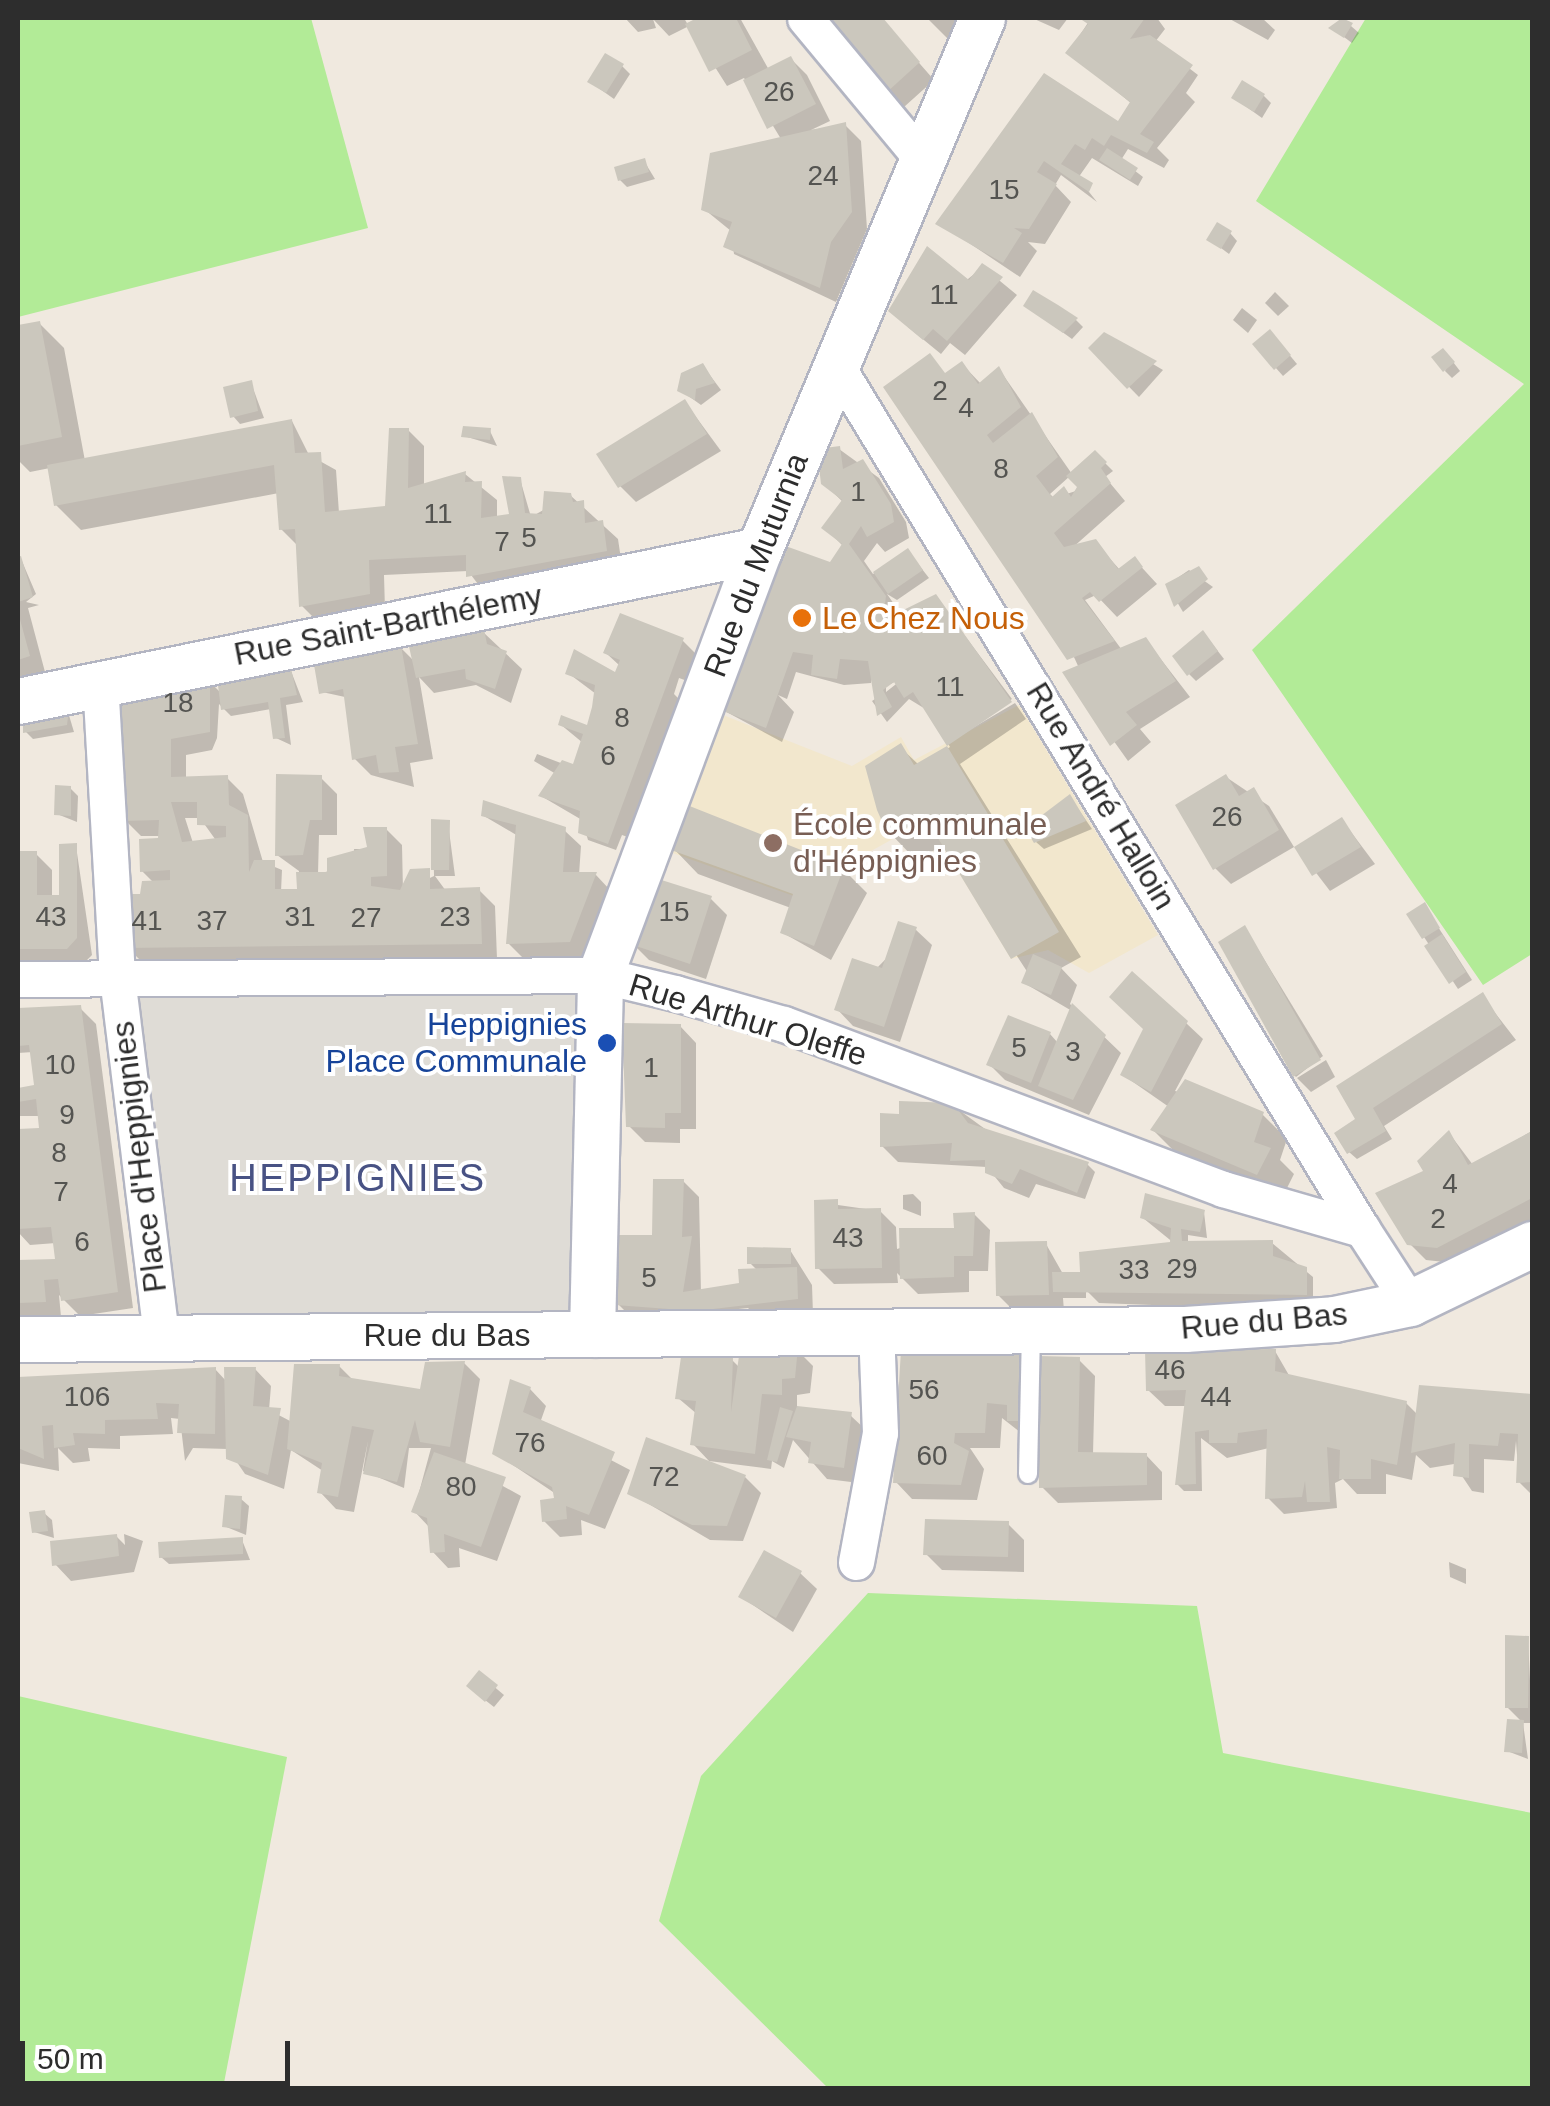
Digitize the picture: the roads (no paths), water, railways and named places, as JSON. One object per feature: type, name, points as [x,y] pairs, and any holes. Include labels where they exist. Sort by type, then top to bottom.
[{"type":"street","points":[[805,18],[922,159]]},
{"type":"street","name":"Rue du Muturnia","points":[[600,975],[759,550],[982,18]]},
{"type":"street","name":"Rue André Halloin","points":[[836,366],[1362,1229]]},
{"type":"street","name":"Rue Saint-Barthélemy","points":[[18,701],[100,681],[759,550]]},
{"type":"street","name":"Place d'Heppignies","points":[[100,681],[117,978],[161,1336]]},
{"type":"street","points":[[592,1334],[600,975]]},
{"type":"street","name":"Rue Arthur Oleffe","points":[[18,978],[600,975],[784,1024],[1223,1189],[1362,1229]]},
{"type":"street","points":[[1362,1229],[1410,1304]]},
{"type":"street","name":"Rue du Bas","points":[[18,1339],[1031,1329],[1334,1319],[1410,1304],[1532,1244]]},
{"type":"street","points":[[856,1562],[880,1432],[876,1328]]},
{"type":"lane","points":[[1028,1474],[1031,1329]]},
{"type":"place","name":"Le Chez Nous","points":[[802,618]]},
{"type":"place","name":"École communale d'Héppignies","points":[[773,843]]},
{"type":"place","name":"Heppignies Place Communale","points":[[607,1043]]},
{"type":"district","name":"HEPPIGNIES","points":[[358,1179]]}]
